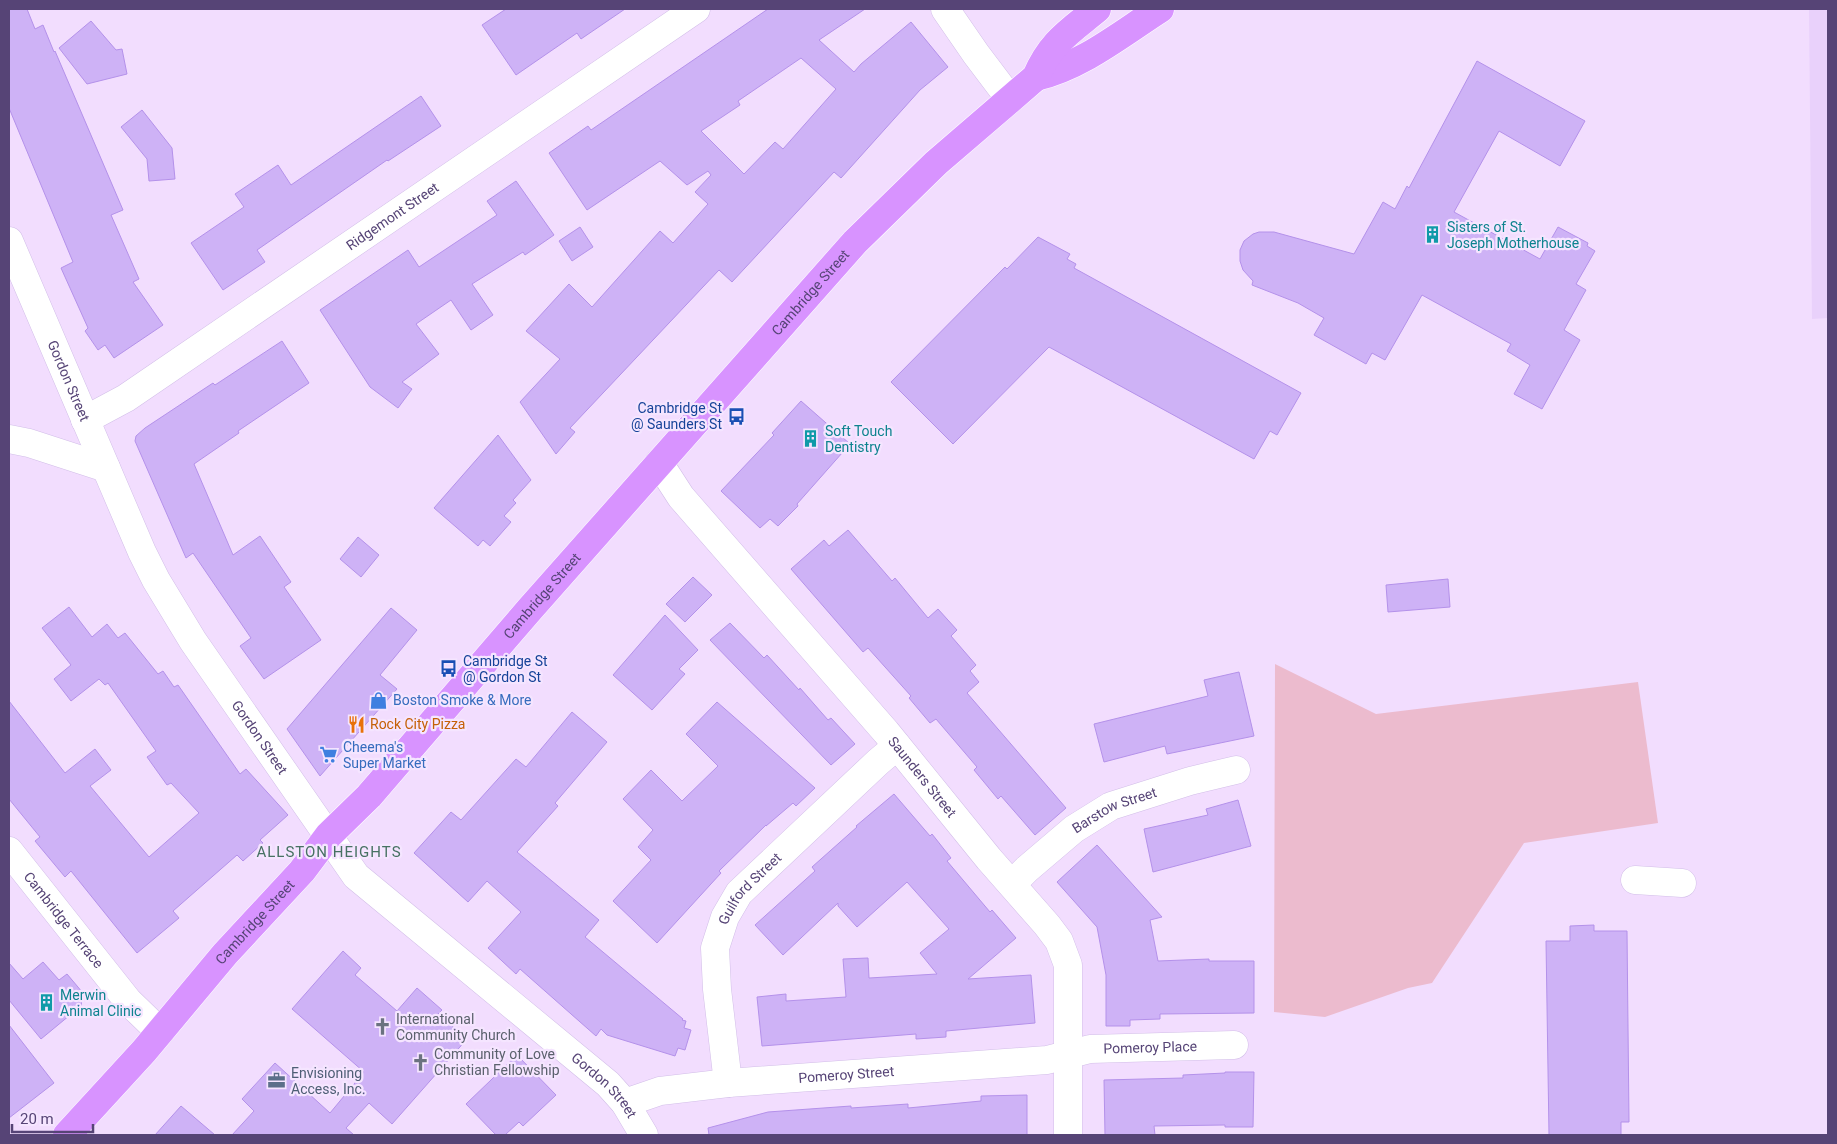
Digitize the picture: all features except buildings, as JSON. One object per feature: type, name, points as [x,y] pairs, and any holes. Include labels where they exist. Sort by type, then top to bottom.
[{"type":"main road","name":"Cambridge Street","points":[[1036,77],[1043,59],[1056,42],[1097,9]]},
{"type":"main road","name":"Cambridge Street","points":[[67,1135],[160,1032],[226,954],[302,872],[329,835],[368,796],[530,608],[854,242],[936,163],[1036,77],[1056,72],[1077,63],[1160,9]]},
{"type":"street","name":"Ridgemont Street","points":[[85,420],[126,398],[696,9]]},
{"type":"street","points":[[945,9],[1010,99]]},
{"type":"street","name":"Gordon Street","points":[[9,240],[142,552],[156,580],[193,641],[356,876],[608,1084],[625,1103],[644,1135]]},
{"type":"street","points":[[9,439],[29,443],[106,468]]},
{"type":"street","name":"Saunders Street","points":[[660,462],[681,497],[897,746],[1059,941],[1068,965],[1068,1135]]},
{"type":"street","name":"Guilford Street","points":[[728,1083],[717,989],[715,948],[725,917],[739,893],[897,746]]},
{"type":"street","name":"Barstow Street","points":[[1012,884],[1074,829],[1111,806],[1190,781],[1236,770]]},
{"type":"street","name":"Cambridge Terrace","points":[[9,851],[128,1001],[160,1032]]},
{"type":"street","points":[[1635,880],[1682,883]]},
{"type":"street","name":"Pomeroy Place","points":[[1068,1053],[1090,1049],[1234,1045]]},
{"type":"street","name":"Pomeroy Street","points":[[625,1103],[660,1090],[728,1083],[1047,1060],[1068,1053]]},
{"type":"shaded area","points":[[1809,9],[1828,9],[1828,318],[1812,319]]},
{"type":"shaded area","points":[[1275,664],[1376,714],[1638,682],[1658,823],[1524,843],[1432,983],[1408,988],[1325,1017],[1274,1012]]},
{"type":"place","name":"Sisters of St. Joseph Motherhouse","points":[[1433,235]]},
{"type":"place","name":"Cambridge St @ Saunders St","points":[[736,416]]},
{"type":"place","name":"Soft Touch Dentistry","points":[[811,439]]},
{"type":"place","name":"Cambridge St @ Gordon St","points":[[449,669]]},
{"type":"place","name":"Boston Smoke & More","points":[[379,700]]},
{"type":"place","name":"Rock City Pizza","points":[[356,724]]},
{"type":"place","name":"Cheema's Super Market","points":[[329,755]]},
{"type":"place","name":"Merwin Animal Clinic","points":[[46,1003]]},
{"type":"place","name":"International Community Church","points":[[382,1027]]},
{"type":"place","name":"Community of Love Christian Fellowship","points":[[420,1062]]},
{"type":"place","name":"Envisioning Access, Inc.","points":[[277,1081]]},
{"type":"district","name":"ALLSTON HEIGHTS","points":[[329,852]]}]
